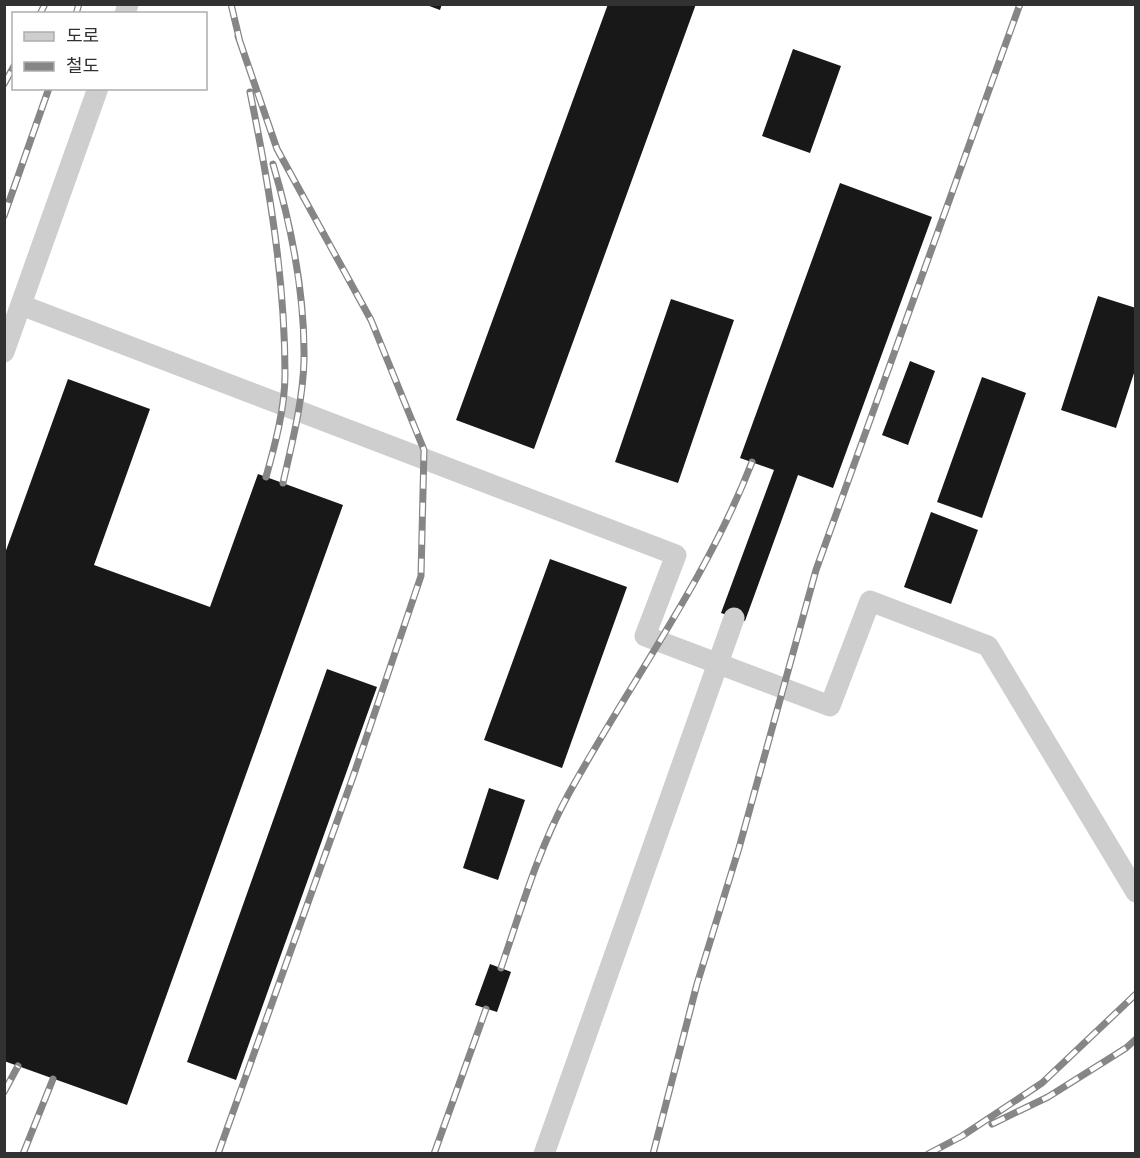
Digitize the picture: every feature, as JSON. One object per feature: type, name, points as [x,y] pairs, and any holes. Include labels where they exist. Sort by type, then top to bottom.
[{"type":"lane","points":[[4,352],[97,90]]},
{"type":"lane","points":[[21,305],[676,555],[645,636],[830,706],[870,601],[988,646],[1136,892]]},
{"type":"lane","points":[[544,1154],[734,618]]},
{"type":"building","points":[[424,4],[442,4],[440,10]]},
{"type":"building","points":[[608,4],[696,4],[534,449],[456,420]]},
{"type":"building","points":[[793,49],[841,66],[810,153],[762,136]]},
{"type":"building","points":[[840,183],[932,217],[833,488],[798,475],[745,621],[721,613],[774,470],[740,458]]},
{"type":"building","points":[[1098,296],[1136,308],[1136,367],[1116,428],[1061,410]]},
{"type":"building","points":[[671,299],[734,320],[678,483],[615,462]]},
{"type":"building","points":[[910,361],[935,371],[908,445],[882,435]]},
{"type":"building","points":[[982,377],[1026,393],[982,518],[937,502]]},
{"type":"building","points":[[68,379],[150,409],[94,565],[210,607],[258,474],[343,505],[127,1105],[4,1061],[4,556]]},
{"type":"building","points":[[931,512],[978,530],[951,604],[904,587]]},
{"type":"building","points":[[550,559],[627,587],[562,768],[484,740]]},
{"type":"building","points":[[327,669],[377,687],[236,1080],[187,1062]]},
{"type":"building","points":[[489,788],[525,800],[498,880],[463,868]]},
{"type":"building","points":[[490,964],[511,972],[497,1012],[475,1005]]},
{"type":"railway","points":[[41,12],[45,4]]},
{"type":"railway","points":[[77,12],[79,4]]},
{"type":"railway","points":[[231,4],[240,42]]},
{"type":"railway","points":[[653,1154],[697,984],[739,848],[816,570],[1020,4]]},
{"type":"railway","points":[[218,1154],[354,774],[421,576],[424,450],[371,320],[277,149],[238,36]]},
{"type":"railway","points":[[4,84],[12,70]]},
{"type":"railway","points":[[4,216],[48,90]]},
{"type":"railway","points":[[250,92],[275,232],[284,338],[283,400],[266,477]]},
{"type":"railway","points":[[273,164],[296,261],[304,336],[302,391],[283,483]]},
{"type":"railway","points":[[501,968],[531,880],[557,816],[690,590],[733,506],[752,462]]},
{"type":"railway","points":[[928,1154],[962,1136],[1042,1083],[1136,994]]},
{"type":"railway","points":[[434,1154],[486,1009]]},
{"type":"railway","points":[[992,1124],[1048,1097],[1126,1048],[1136,1039]]},
{"type":"railway","points":[[4,1092],[18,1066]]},
{"type":"railway","points":[[23,1154],[53,1079]]}]
